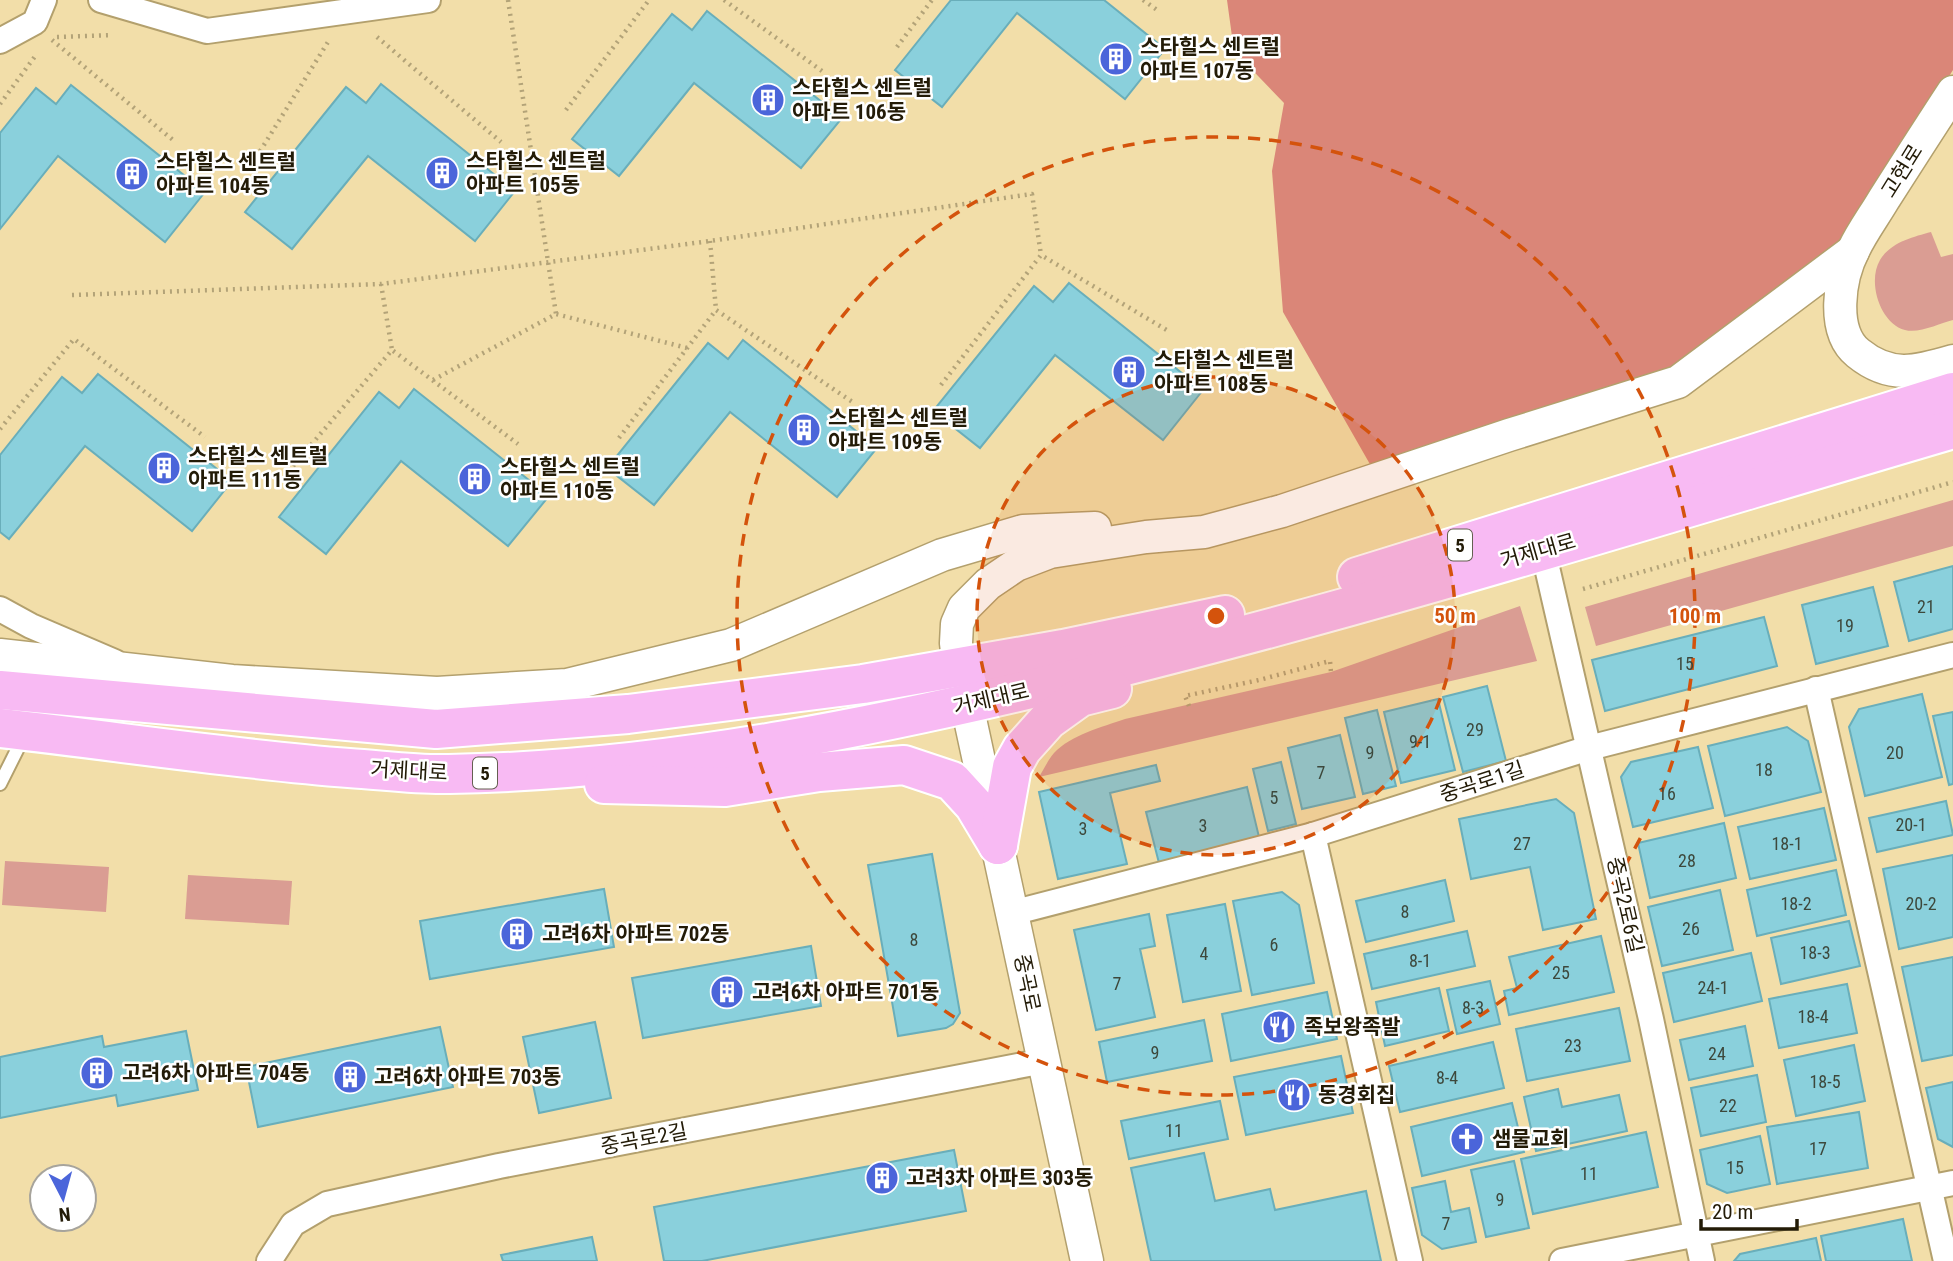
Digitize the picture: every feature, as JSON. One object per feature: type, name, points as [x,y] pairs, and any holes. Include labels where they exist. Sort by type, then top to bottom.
[{"type":"main road","name":"거제대로","points":[[0,690],[436,729],[688,707],[863,684],[959,668],[1247,611],[1953,391]]},
{"type":"main road","name":"거제대로","points":[[13,729],[285,763],[442,774],[637,761],[829,733],[967,705],[1260,632],[1953,429]]},
{"type":"main road","points":[[998,845],[1012,767],[1022,748],[1048,720],[1080,697],[1485,590],[1544,550]]},
{"type":"main road","points":[[502,772],[565,783],[725,787],[819,772],[904,765],[952,782],[974,805],[998,845]]},
{"type":"street","points":[[0,41],[35,22],[44,0]]},
{"type":"street","points":[[101,0],[207,31],[428,0]]},
{"type":"street","name":"고현로","points":[[1853,251],[1953,92]]},
{"type":"street","points":[[1853,251],[1843,283],[1840,310],[1841,329],[1851,347],[1880,368],[1903,371],[1953,361]]},
{"type":"street","points":[[0,655],[232,681],[437,693],[567,685],[731,645],[942,555],[1023,531],[1122,528],[1204,532],[1282,511],[1678,382],[1853,251]]},
{"type":"street","name":"중곡로","points":[[1087,1261],[959,668],[957,624],[964,608],[988,584],[1016,565],[1050,552],[1204,532]]},
{"type":"street","name":"중곡2로6길","points":[[1544,550],[1651,1019],[1702,1261]]},
{"type":"street","points":[[0,609],[31,626],[129,668]]},
{"type":"street","name":"중곡로1길","points":[[1012,913],[1313,835],[1589,748],[1953,655]]},
{"type":"street","points":[[1816,689],[1942,1185],[1946,1261]]},
{"type":"street","points":[[1313,835],[1410,1261]]},
{"type":"street","name":"중곡로2길","points":[[269,1261],[293,1224],[327,1204],[499,1166],[1044,1061]]},
{"type":"street","points":[[1562,1261],[1942,1185]]},
{"type":"lane","points":[[0,784],[13,729]]},
{"type":"path","points":[[508,0],[555,314]]},
{"type":"path","points":[[566,110],[649,0]]},
{"type":"path","points":[[723,0],[822,71]]},
{"type":"path","points":[[897,47],[932,0]]},
{"type":"path","points":[[1143,0],[1160,12]]},
{"type":"path","points":[[249,169],[347,11],[501,142]]},
{"type":"path","points":[[49,37],[173,140]]},
{"type":"path","points":[[0,104],[41,48]]},
{"type":"path","points":[[72,295],[381,284],[710,241],[1032,194],[1041,255],[941,385]]},
{"type":"path","points":[[619,438],[716,310],[710,241]]},
{"type":"path","points":[[1041,255],[1170,332]]},
{"type":"path","points":[[381,284],[392,350],[518,444]]},
{"type":"path","points":[[716,310],[854,403]]},
{"type":"path","points":[[433,380],[555,314],[687,348]]},
{"type":"path","points":[[0,429],[74,339],[205,437]]},
{"type":"path","points":[[293,466],[392,350]]},
{"type":"path","points":[[1583,589],[1953,482]]},
{"type":"path","points":[[1189,706],[1185,696],[1330,661],[1331,672]]},
{"type":"shaded area","points":[[1227,0],[1953,0],[1953,70],[1842,242],[1673,372],[1371,466],[1283,312],[1272,171],[1284,103],[1234,51]]},
{"type":"shaded area","points":[[1931,232],[1941,257],[1953,254],[1953,320],[1923,329],[1905,330],[1889,319],[1878,301],[1876,269],[1890,249],[1910,238]]},
{"type":"shaded area","points":[[1953,500],[1953,546],[1596,646],[1585,607]]},
{"type":"shaded area","points":[[1520,606],[1537,661],[1039,777],[1061,747],[1078,736],[1125,719],[1331,672]]},
{"type":"shaded area","points":[[5,861],[109,867],[106,912],[2,905]]},
{"type":"shaded area","points":[[188,875],[292,881],[289,925],[185,919]]},
{"type":"building","name":"스타힐스 센트럴 아파트 107동","points":[[951,0],[1104,0],[1165,49],[1125,99],[1017,13],[942,107],[895,70]]},
{"type":"building","name":"스타힐스 센트럴 아파트 106동","points":[[707,11],[842,118],[801,168],[694,83],[619,176],[572,139],[672,14],[692,30]]},
{"type":"building","name":"스타힐스 센트럴 아파트 105동","points":[[381,84],[515,191],[475,241],[368,156],[292,249],[245,212],[346,87],[366,103]]},
{"type":"building","name":"스타힐스 센트럴 아파트 104동","points":[[71,85],[205,192],[165,242],[58,156],[0,229],[0,133],[36,88],[56,104]]},
{"type":"building","name":"스타힐스 센트럴 아파트 108동","points":[[1069,283],[1203,390],[1163,440],[1055,355],[980,448],[933,411],[1034,286],[1053,302]]},
{"type":"building","name":"스타힐스 센트럴 아파트 109동","points":[[743,340],[877,448],[837,497],[730,412],[654,505],[607,468],[708,343],[728,359]]},
{"type":"building","name":"스타힐스 센트럴 아파트 111동","points":[[98,374],[232,481],[192,531],[85,446],[9,539],[0,532],[0,455],[62,377],[82,393]]},
{"type":"building","name":"스타힐스 센트럴 아파트 110동","points":[[414,389],[549,496],[508,546],[401,461],[326,554],[279,517],[379,392],[399,408]]},
{"type":"building","points":[[1953,566],[1953,629],[1909,641],[1894,582]]},
{"type":"building","points":[[1873,587],[1888,646],[1816,664],[1802,605]]},
{"type":"building","points":[[1764,617],[1777,666],[1605,711],[1592,660]]},
{"type":"building","points":[[1487,686],[1506,761],[1463,772],[1443,697]]},
{"type":"building","points":[[1922,694],[1942,777],[1865,796],[1849,727],[1859,709]]},
{"type":"building","points":[[1438,699],[1455,770],[1401,783],[1384,712]]},
{"type":"building","points":[[1377,710],[1396,786],[1363,794],[1345,718]]},
{"type":"building","points":[[1953,712],[1953,784],[1949,785],[1933,716]]},
{"type":"building","points":[[1787,727],[1808,741],[1821,792],[1725,816],[1708,746]]},
{"type":"building","points":[[1340,735],[1355,797],[1302,809],[1288,748]]},
{"type":"building","points":[[1698,747],[1713,808],[1633,827],[1621,777],[1631,762]]},
{"type":"building","points":[[1281,762],[1296,824],[1268,831],[1253,769]]},
{"type":"building","points":[[1156,765],[1160,781],[1110,793],[1127,864],[1058,879],[1039,792]]},
{"type":"building","points":[[1247,787],[1259,837],[1159,863],[1146,812]]},
{"type":"building","points":[[1556,799],[1574,813],[1596,919],[1543,930],[1530,867],[1471,879],[1459,819]]},
{"type":"building","points":[[1946,801],[1953,835],[1877,852],[1869,818]]},
{"type":"building","points":[[1824,808],[1836,860],[1750,879],[1738,827]]},
{"type":"building","points":[[1724,823],[1736,878],[1650,898],[1638,843]]},
{"type":"building","points":[[932,854],[960,1013],[953,1024],[946,1028],[898,1036],[868,865]]},
{"type":"building","points":[[1953,855],[1953,937],[1899,949],[1883,869]]},
{"type":"building","points":[[1836,870],[1846,915],[1757,936],[1747,890]]},
{"type":"building","points":[[1445,880],[1454,921],[1366,942],[1356,901]]},
{"type":"building","name":"고려6차 아파트 702동","points":[[604,889],[614,947],[430,979],[420,921]]},
{"type":"building","points":[[1720,890],[1733,950],[1662,966],[1648,907]]},
{"type":"building","points":[[1282,892],[1299,905],[1314,983],[1252,995],[1233,901]]},
{"type":"building","points":[[1225,904],[1241,991],[1183,1002],[1167,915]]},
{"type":"building","points":[[1149,914],[1155,946],[1140,949],[1155,1017],[1096,1030],[1074,930]]},
{"type":"building","points":[[1849,921],[1860,966],[1781,984],[1771,938]]},
{"type":"building","points":[[1467,931],[1475,966],[1372,989],[1364,954]]},
{"type":"building","points":[[1601,936],[1614,992],[1509,1015],[1504,991],[1517,988],[1509,957]]},
{"type":"building","name":"고려6차 아파트 701동","points":[[811,946],[821,1006],[643,1038],[632,978]]},
{"type":"building","points":[[1751,953],[1762,1001],[1674,1022],[1663,973]]},
{"type":"building","points":[[1953,957],[1953,1055],[1922,1061],[1902,967]]},
{"type":"building","points":[[1490,981],[1500,1024],[1457,1034],[1447,990]]},
{"type":"building","points":[[1847,984],[1857,1033],[1779,1048],[1769,999]]},
{"type":"building","points":[[1439,988],[1449,1031],[1385,1046],[1376,1002]]},
{"type":"building","name":"족보왕족발","points":[[1327,992],[1337,1039],[1231,1061],[1222,1014]]},
{"type":"building","points":[[1619,1008],[1630,1061],[1527,1081],[1516,1029]]},
{"type":"building","points":[[1204,1020],[1212,1061],[1107,1082],[1099,1042]]},
{"type":"building","points":[[595,1022],[611,1098],[539,1113],[523,1037]]},
{"type":"building","points":[[1745,1026],[1753,1066],[1689,1080],[1680,1040]]},
{"type":"building","name":"고려6차 아파트 703동","points":[[440,1027],[453,1087],[258,1127],[246,1067]]},
{"type":"building","name":"고려6차 아파트 704동","points":[[186,1031],[198,1090],[118,1106],[116,1095],[0,1118],[0,1057],[102,1036],[104,1047]]},
{"type":"building","points":[[1493,1042],[1504,1088],[1400,1112],[1389,1066]]},
{"type":"building","points":[[1854,1045],[1865,1101],[1796,1116],[1784,1060]]},
{"type":"building","name":"동경회집","points":[[1341,1056],[1353,1113],[1246,1135],[1234,1077]]},
{"type":"building","points":[[1757,1075],[1766,1122],[1701,1136],[1691,1088]]},
{"type":"building","points":[[1953,1082],[1953,1147],[1938,1139],[1926,1088]]},
{"type":"building","points":[[1558,1089],[1562,1107],[1619,1095],[1627,1131],[1536,1151],[1524,1097]]},
{"type":"building","points":[[1220,1101],[1228,1139],[1129,1159],[1121,1121]]},
{"type":"building","name":"샘물교회","points":[[1512,1103],[1524,1152],[1422,1176],[1411,1127]]},
{"type":"building","points":[[1859,1112],[1868,1168],[1777,1184],[1767,1127]]},
{"type":"building","points":[[1646,1132],[1658,1187],[1533,1214],[1521,1159]]},
{"type":"building","points":[[1760,1136],[1770,1184],[1727,1193],[1707,1184],[1700,1150]]},
{"type":"building","name":"고려3차 아파트 303동","points":[[954,1150],[966,1211],[702,1261],[664,1261],[654,1207]]},
{"type":"building","points":[[1204,1153],[1215,1201],[1270,1189],[1275,1210],[1366,1191],[1381,1261],[1151,1261],[1131,1168]]},
{"type":"building","points":[[1514,1161],[1529,1228],[1486,1237],[1471,1170]]},
{"type":"building","points":[[1445,1181],[1451,1212],[1469,1208],[1476,1242],[1442,1249],[1422,1235],[1412,1188]]},
{"type":"building","points":[[1903,1219],[1912,1261],[1826,1261],[1821,1236]]},
{"type":"building","points":[[592,1237],[597,1261],[503,1261],[501,1255]]},
{"type":"building","points":[[1816,1238],[1821,1261],[1734,1261],[1740,1254]]},
{"type":"place","name":"스타힐스 센트럴 아파트 107동","points":[[1116,59]]},
{"type":"place","name":"스타힐스 센트럴 아파트 106동","points":[[768,100]]},
{"type":"place","name":"스타힐스 센트럴 아파트 105동","points":[[442,173]]},
{"type":"place","name":"스타힐스 센트럴 아파트 104동","points":[[132,174]]},
{"type":"place","name":"스타힐스 센트럴 아파트 108동","points":[[1129,372]]},
{"type":"place","name":"스타힐스 센트럴 아파트 109동","points":[[804,430]]},
{"type":"place","name":"스타힐스 센트럴 아파트 111동","points":[[164,468]]},
{"type":"place","name":"스타힐스 센트럴 아파트 110동","points":[[475,479]]},
{"type":"place","name":"고려6차 아파트 702동","points":[[517,934]]},
{"type":"place","name":"고려6차 아파트 701동","points":[[727,992]]},
{"type":"place","name":"족보왕족발","points":[[1279,1027]]},
{"type":"place","name":"고려6차 아파트 704동","points":[[97,1073]]},
{"type":"place","name":"고려6차 아파트 703동","points":[[350,1077]]},
{"type":"place","name":"동경회집","points":[[1294,1095]]},
{"type":"place","name":"샘물교회","points":[[1467,1139]]},
{"type":"place","name":"고려3차 아파트 303동","points":[[882,1178]]}]
